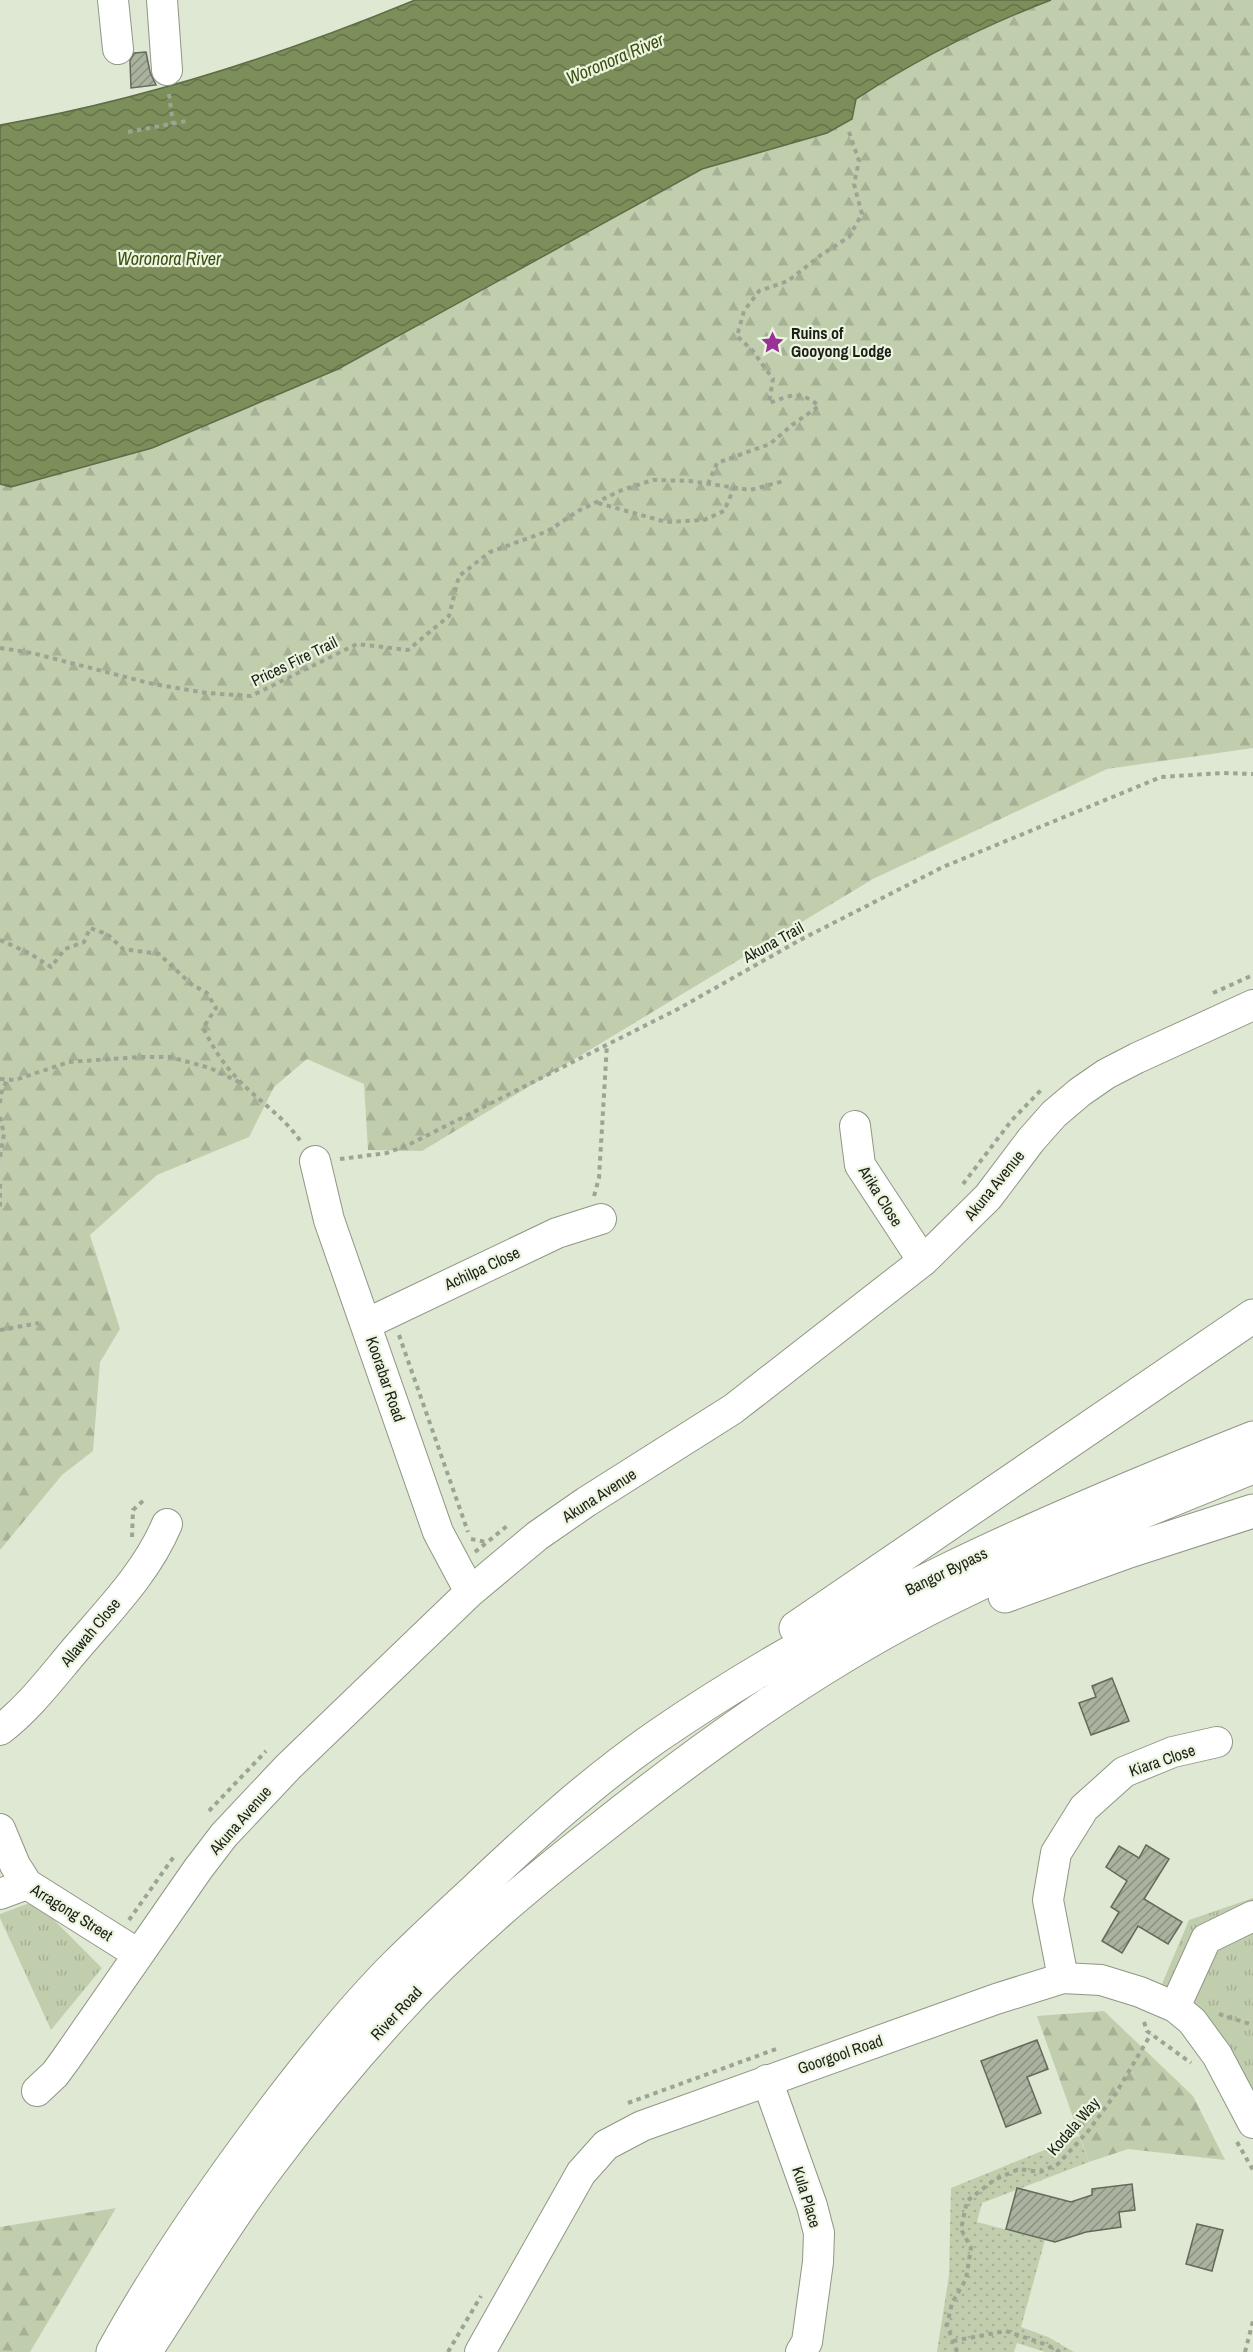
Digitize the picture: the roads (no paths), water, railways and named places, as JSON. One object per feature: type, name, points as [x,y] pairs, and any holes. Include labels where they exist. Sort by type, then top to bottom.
[{"type":"main road","points":[[656,1738],[685,1710],[734,1670],[1253,1316]]},
{"type":"main road","name":"Bangor Bypass","points":[[656,1738],[810,1641],[932,1576],[1016,1537],[1253,1438]]},
{"type":"main road","name":"Bangor Bypass","points":[[717,1740],[788,1692],[925,1611],[1090,1535],[1253,1467]]},
{"type":"main road","points":[[717,1740],[882,1653],[991,1601],[1129,1551],[1253,1511]]},
{"type":"main road","name":"River Road","points":[[114,2352],[137,2308],[229,2169],[323,2046],[395,1966],[523,1845],[592,1786],[656,1738]]},
{"type":"main road","name":"River Road","points":[[145,2352],[268,2166],[396,2011],[511,1901],[630,1804],[717,1740]]},
{"type":"street","points":[[113,0],[118,49]]},
{"type":"street","points":[[162,0],[167,70]]},
{"type":"street","name":"Akuna Avenue","points":[[37,2091],[55,2074],[198,1869],[252,1803],[508,1558],[567,1515],[733,1409],[923,1261],[988,1197],[1031,1140],[1054,1114],[1080,1092],[1106,1074],[1137,1058],[1253,1005]]},
{"type":"street","name":"Arika Close","points":[[855,1126],[860,1165],[923,1261]]},
{"type":"street","name":"Koorabar Road","points":[[315,1161],[328,1220],[379,1318],[438,1532],[470,1592]]},
{"type":"street","name":"Achilpa Close","points":[[379,1318],[557,1233],[593,1221]]},
{"type":"street","name":"Allawah Close","points":[[0,1730],[32,1701],[126,1590],[157,1548],[167,1524]]},
{"type":"street","name":"Kiara Close","points":[[1063,1978],[1048,1899],[1056,1853],[1084,1808],[1124,1772],[1173,1752],[1217,1742]]},
{"type":"street","name":"Arragong Street","points":[[0,1829],[15,1865],[13,1889],[138,1954]]},
{"type":"street","points":[[1165,2003],[1206,1939],[1253,1916]]},
{"type":"street","name":"Goorgool Road","points":[[480,2352],[581,2173],[606,2145],[642,2126],[767,2080],[996,1999],[1063,1978],[1101,1980],[1165,2003],[1192,2021],[1217,2055],[1242,2128]]},
{"type":"street","name":"Kula Place","points":[[767,2080],[812,2206],[819,2233],[818,2262],[807,2342],[801,2352]]},
{"type":"water","name":"Woronora River","points":[[415,0],[1051,0],[976,32],[903,70],[856,99],[852,119],[827,133],[702,169],[338,369],[152,448],[11,487],[0,484],[0,125],[106,103],[211,74],[314,39]]},
{"type":"place","name":"Ruins of Gooyong Lodge","points":[[773,342]]}]
